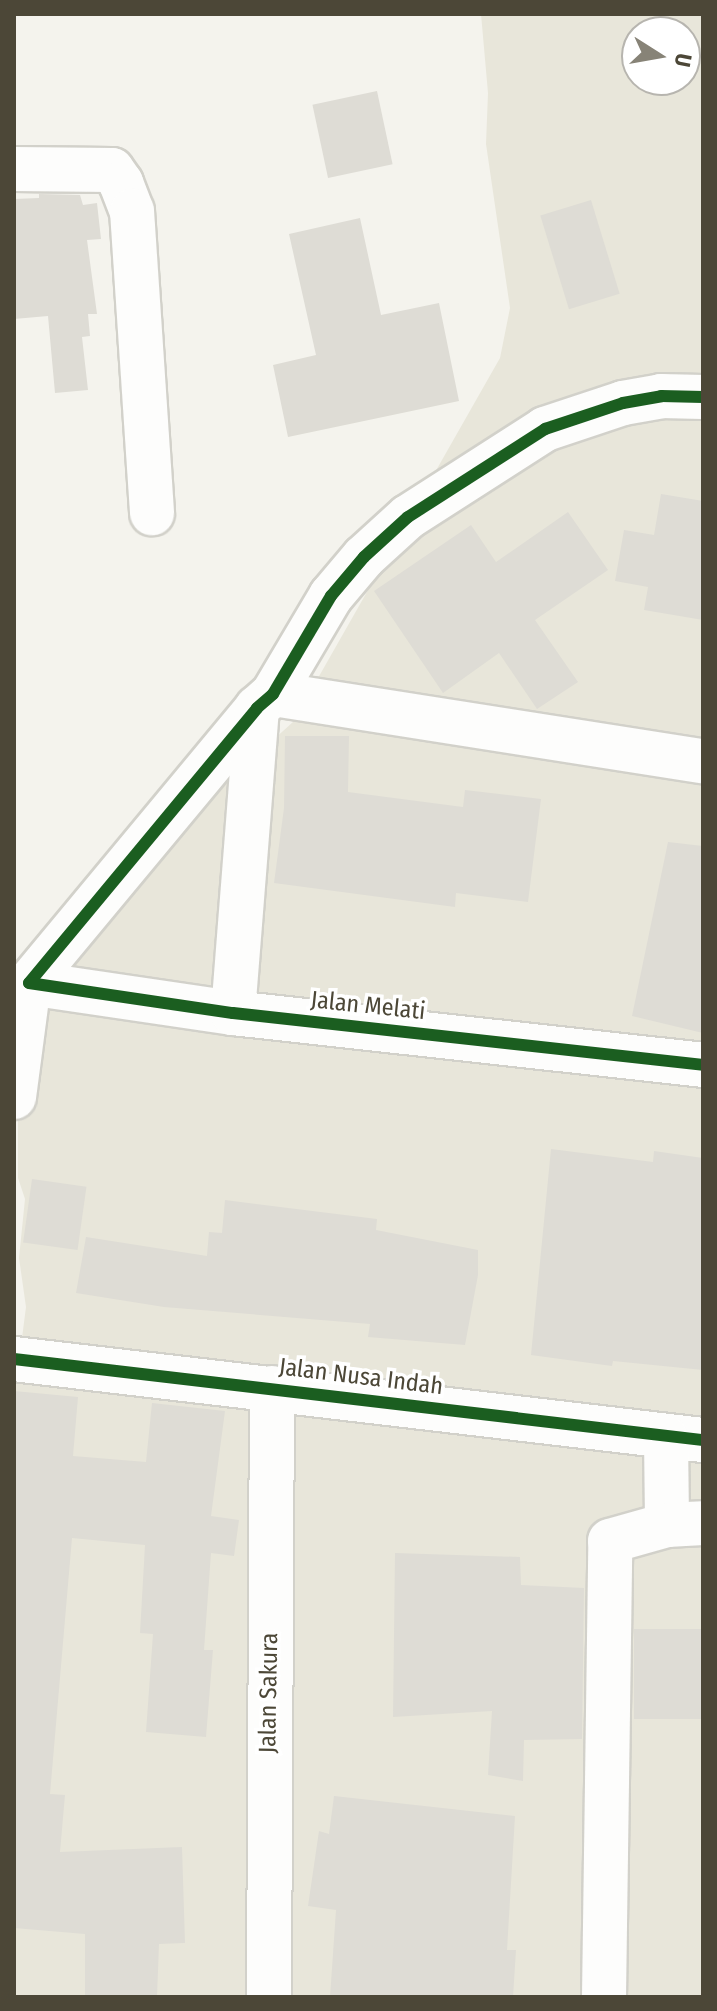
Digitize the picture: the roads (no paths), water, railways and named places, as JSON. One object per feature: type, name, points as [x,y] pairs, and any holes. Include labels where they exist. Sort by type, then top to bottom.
[{"type":"street","points":[[14,169],[112,170],[121,183],[132,211],[152,513]]},
{"type":"street","points":[[14,1097],[29,983],[265,701],[331,596],[364,557],[408,517],[545,429],[623,403],[661,396],[703,397]]},
{"type":"street","points":[[265,701],[703,761]]},
{"type":"street","points":[[233,1013],[265,701]]},
{"type":"street","name":"Jalan Melati","points":[[29,983],[233,1013],[703,1065]]},
{"type":"street","name":"Jalan Nusa Indah","points":[[14,1359],[684,1439]]},
{"type":"street","name":"Jalan Sakura","points":[[269,1997],[272,1388]]},
{"type":"street","points":[[604,1997],[610,1541],[685,1524],[684,1439]]}]
